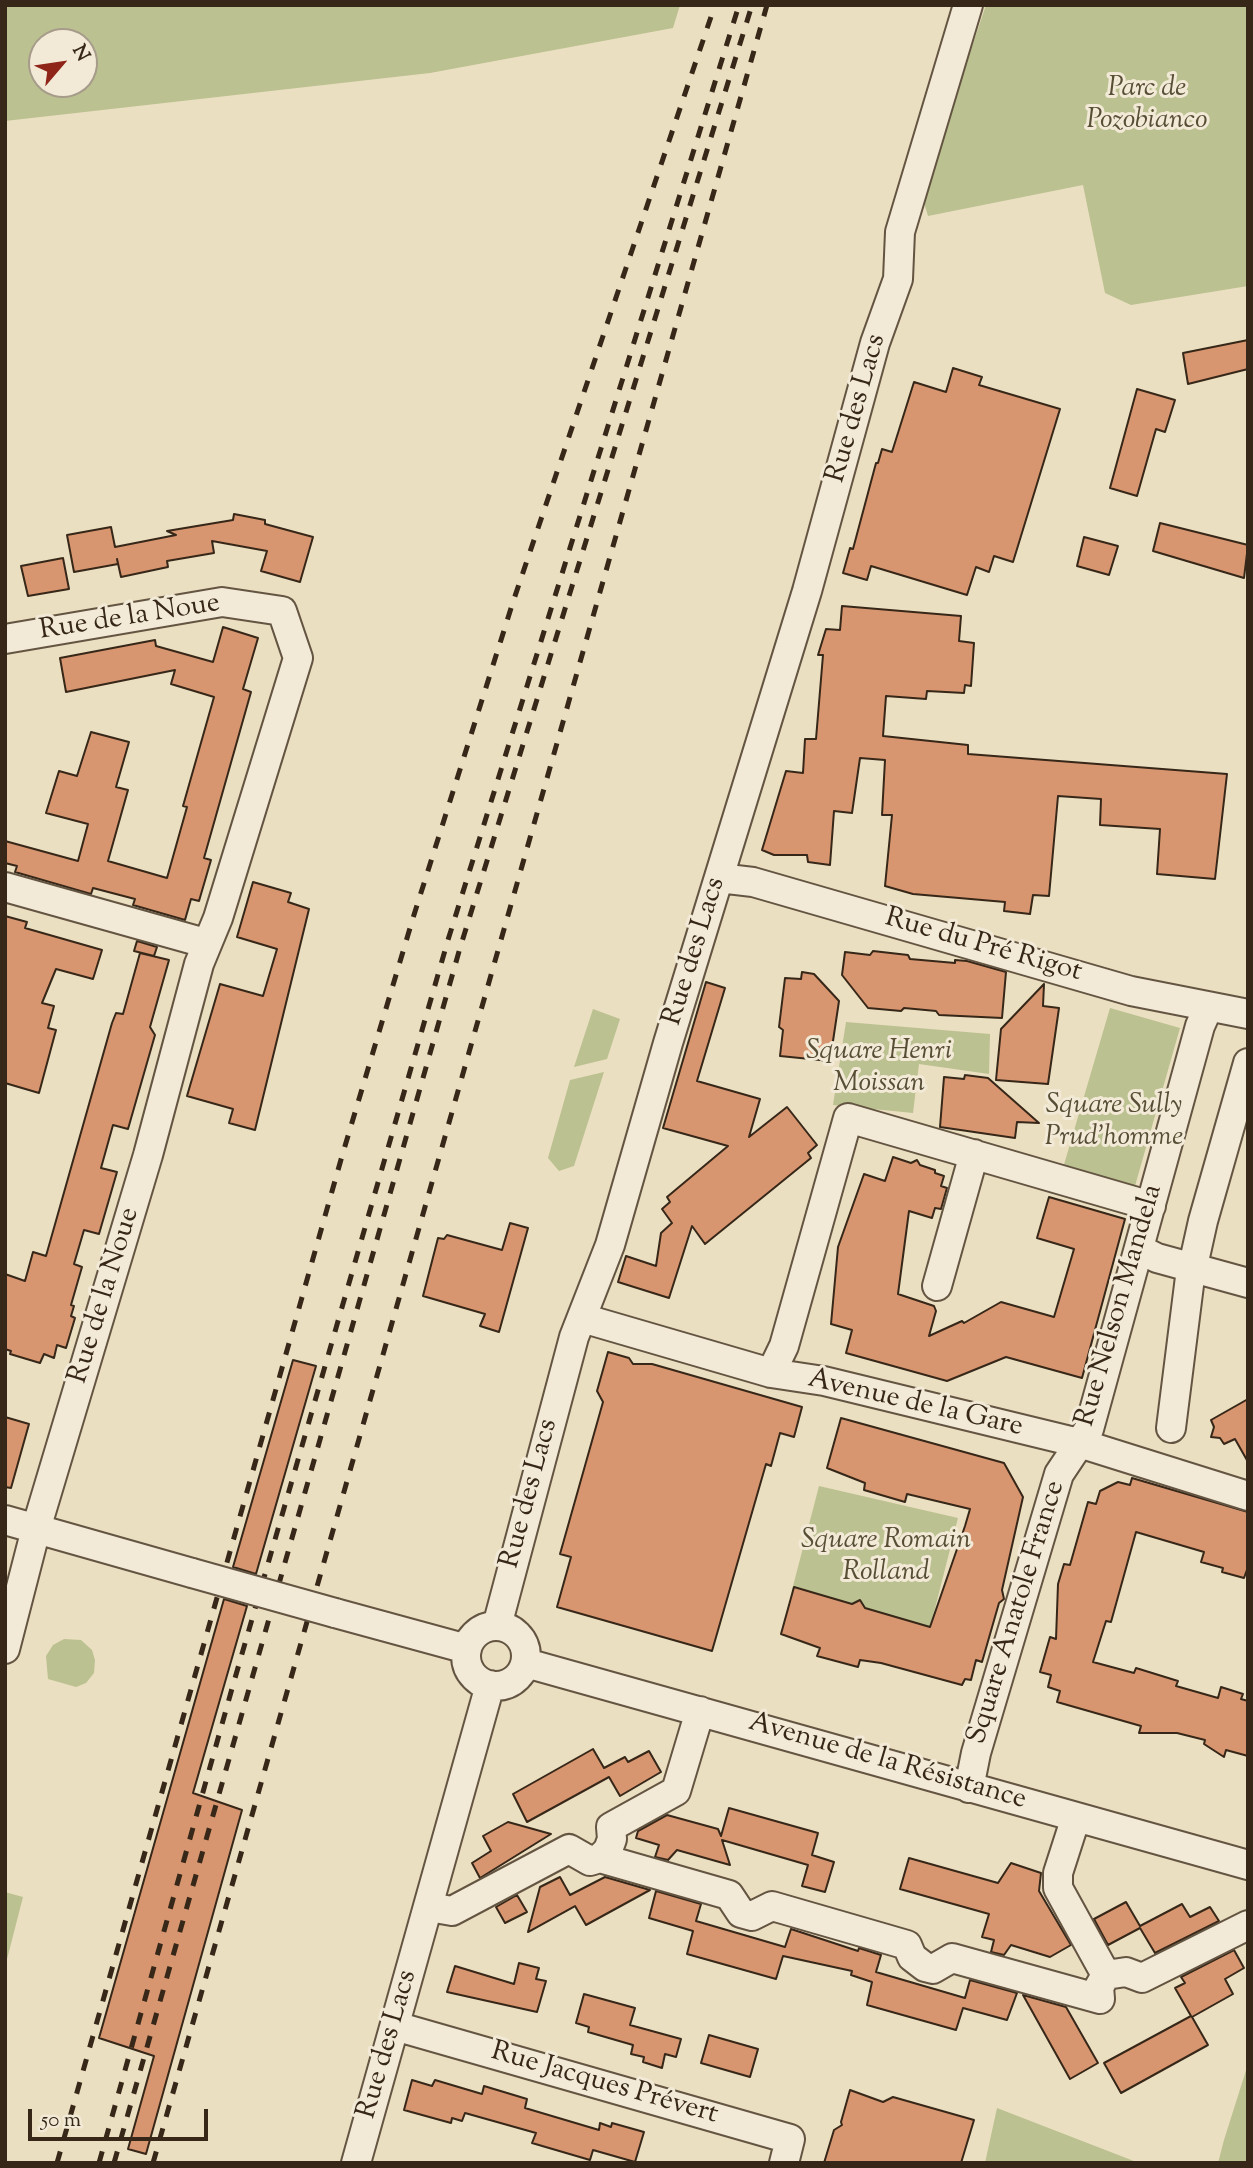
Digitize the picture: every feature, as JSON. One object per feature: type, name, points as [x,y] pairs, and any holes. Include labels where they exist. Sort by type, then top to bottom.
[{"type":"street","name":"Rue des Lacs","points":[[497,1626],[555,1407],[582,1318],[610,1245],[807,591],[875,343],[898,279],[900,232],[968,5]]},
{"type":"street","name":"Rue de la Noue","points":[[5,639],[222,602],[282,611],[298,658],[218,918],[205,943],[148,1155],[36,1528],[5,1648]]},
{"type":"street","name":"Rue du Pré Rigot","points":[[719,878],[753,882],[1131,991],[1248,1014]]},
{"type":"street","points":[[5,887],[205,943]]},
{"type":"street","name":"Rue Nelson Mandela","points":[[1079,1443],[1089,1429],[1208,1008]]},
{"type":"street","points":[[1171,1428],[1192,1272],[1248,1063]]},
{"type":"street","points":[[771,1373],[784,1346],[848,1118],[1151,1206]]},
{"type":"street","points":[[937,1286],[974,1154]]},
{"type":"street","points":[[1139,1249],[1192,1272],[1248,1283]]},
{"type":"street","name":"Avenue de la Gare","points":[[582,1318],[771,1373],[824,1381],[1079,1443],[1248,1496]]},
{"type":"street","name":"Square Anatole France","points":[[969,1788],[976,1754],[1059,1474],[1079,1443]]},
{"type":"street","points":[[5,1520],[467,1649]]},
{"type":"street","points":[[497,1626],[507,1628],[521,1639],[526,1663],[515,1679],[499,1686],[490,1685],[474,1676],[466,1659],[467,1649],[478,1632],[497,1626]]},
{"type":"street","name":"Avenue de la Résistance","points":[[526,1663],[1248,1865]]},
{"type":"street","name":"Rue des Lacs","points":[[356,2163],[490,1685]]},
{"type":"street","points":[[429,1907],[452,1912],[569,1849],[590,1861],[600,1858],[608,1850],[612,1839],[611,1827],[676,1791],[700,1711]]},
{"type":"street","points":[[1076,1817],[1058,1873],[1058,1888],[1103,1987]]},
{"type":"street","points":[[600,1858],[729,1895],[741,1913],[752,1916],[772,1906],[907,1945],[912,1957],[925,1967],[933,1969],[952,1958],[1103,1987],[1126,1972],[1142,1978],[1248,1925]]},
{"type":"street","name":"Rue Jacques Prévert","points":[[395,2026],[790,2139],[785,2163]]},
{"type":"green space","points":[[5,5],[680,5],[673,28],[430,73],[5,121]]},
{"type":"green space","name":"Parc de Pozobianco","points":[[986,5],[1248,5],[1248,286],[1131,305],[1105,293],[1083,185],[928,216],[922,196]]},
{"type":"green space","name":"Square Sully Prud'homme","points":[[1110,1008],[1180,1028],[1135,1186],[1063,1168]]},
{"type":"green space","points":[[593,1009],[620,1019],[607,1059],[574,1067]]},
{"type":"green space","name":"Square Henri Moissan","points":[[846,1022],[990,1034],[989,1074],[919,1064],[913,1113],[833,1105]]},
{"type":"green space","points":[[604,1072],[574,1166],[559,1171],[548,1158],[570,1080]]},
{"type":"green space","name":"Square Romain Rolland","points":[[819,1486],[958,1518],[930,1628],[792,1590]]},
{"type":"green space","points":[[64,1639],[81,1640],[92,1650],[95,1660],[94,1673],[86,1683],[76,1687],[48,1679],[46,1656],[53,1645]]},
{"type":"green space","points":[[5,1892],[23,1897],[5,1967]]},
{"type":"green space","points":[[1248,2064],[1248,2163],[1218,2163],[1224,2140]]},
{"type":"green space","points":[[997,2108],[1139,2163],[985,2163]]},
{"type":"building","points":[[1248,340],[1248,369],[1188,384],[1183,353]]},
{"type":"building","points":[[953,368],[982,377],[979,385],[1060,409],[1013,562],[994,556],[989,572],[976,567],[967,595],[871,566],[867,580],[843,573],[850,548],[853,549],[876,463],[882,449],[892,452],[914,382],[946,392]]},
{"type":"building","points":[[1137,389],[1175,400],[1165,432],[1156,429],[1137,496],[1110,488]]},
{"type":"building","points":[[234,514],[265,520],[265,524],[313,537],[300,582],[261,571],[267,551],[212,541],[214,553],[167,561],[168,567],[121,577],[117,559],[118,564],[74,572],[67,535],[111,527],[115,547],[176,535],[167,531],[233,520]]},
{"type":"building","points":[[1160,523],[1248,545],[1244,578],[1153,551]]},
{"type":"building","points":[[1084,537],[1118,546],[1109,575],[1077,566]]},
{"type":"building","points":[[63,558],[69,589],[28,596],[21,566]]},
{"type":"building","points":[[842,606],[961,616],[959,641],[974,643],[971,686],[965,685],[964,693],[927,691],[926,699],[886,696],[883,736],[968,745],[968,754],[1227,774],[1215,879],[1157,874],[1160,829],[1100,825],[1101,799],[1058,796],[1049,896],[1033,895],[1030,914],[1004,911],[1005,902],[913,894],[885,886],[892,815],[882,815],[885,760],[860,758],[852,813],[834,811],[830,865],[808,862],[807,855],[774,855],[762,850],[786,771],[803,773],[805,739],[816,739],[823,655],[818,655],[826,629],[840,630]]},
{"type":"building","points":[[223,627],[258,638],[243,689],[251,692],[204,858],[211,860],[199,901],[191,899],[185,920],[133,905],[135,899],[93,888],[91,894],[15,872],[17,866],[5,863],[5,841],[78,861],[88,824],[46,813],[59,771],[77,776],[91,732],[129,742],[116,787],[128,790],[108,861],[167,878],[187,807],[183,806],[214,697],[171,684],[175,670],[66,692],[60,658],[155,640],[156,646],[213,662]]},
{"type":"building","points":[[253,882],[291,893],[288,902],[309,909],[255,1130],[229,1123],[233,1109],[187,1096],[220,984],[263,996],[277,949],[237,937]]},
{"type":"building","points":[[5,916],[27,922],[25,928],[102,950],[93,979],[56,969],[42,1003],[54,1006],[48,1028],[56,1030],[39,1093],[5,1083]]},
{"type":"building","points":[[137,941],[157,947],[154,956],[134,951]]},
{"type":"building","points":[[873,951],[908,955],[910,959],[955,963],[955,960],[967,961],[1006,972],[1002,1018],[939,1015],[936,1011],[904,1008],[901,1011],[868,1008],[842,975],[845,952],[870,955]]},
{"type":"building","points":[[140,953],[169,960],[150,1027],[155,1035],[128,1129],[113,1125],[101,1168],[117,1172],[99,1234],[84,1230],[74,1264],[82,1267],[71,1305],[74,1306],[71,1316],[75,1318],[66,1348],[57,1345],[54,1358],[44,1354],[40,1363],[10,1354],[11,1351],[5,1349],[5,1274],[25,1281],[33,1252],[46,1256],[112,1023],[116,1013],[123,1014]]},
{"type":"building","points":[[802,972],[814,974],[839,1001],[830,1061],[780,1056],[783,1030],[779,1027],[785,978],[801,979]]},
{"type":"building","points":[[706,982],[725,988],[697,1081],[760,1099],[749,1137],[787,1107],[817,1145],[808,1153],[811,1158],[705,1244],[692,1226],[669,1298],[618,1282],[626,1256],[656,1266],[661,1233],[672,1223],[662,1209],[670,1202],[667,1197],[728,1146],[663,1128]]},
{"type":"building","points":[[1044,984],[1043,1006],[1059,1008],[1048,1084],[996,1080],[1001,1029]]},
{"type":"building","points":[[965,1075],[988,1078],[1039,1123],[1017,1122],[1015,1138],[940,1127],[944,1077],[964,1079]]},
{"type":"building","points":[[893,1157],[911,1163],[917,1160],[920,1165],[935,1170],[935,1173],[944,1176],[941,1186],[947,1188],[941,1209],[935,1208],[932,1218],[909,1211],[898,1294],[934,1306],[936,1311],[929,1336],[962,1321],[964,1323],[1001,1302],[1054,1317],[1074,1249],[1037,1238],[1049,1197],[1125,1219],[1082,1378],[1006,1357],[947,1381],[846,1353],[852,1330],[831,1324],[838,1247],[864,1174],[885,1181]]},
{"type":"building","points":[[510,1223],[528,1228],[499,1332],[480,1326],[485,1314],[423,1296],[438,1238],[444,1239],[447,1235],[502,1250]]},
{"type":"building","points":[[608,1352],[629,1358],[633,1364],[652,1364],[802,1407],[794,1437],[780,1433],[771,1466],[766,1464],[712,1651],[557,1607],[571,1557],[560,1554],[603,1402],[597,1391]]},
{"type":"building","points":[[293,1360],[316,1366],[256,1574],[233,1567]]},
{"type":"building","points":[[1248,1399],[1248,1462],[1235,1439],[1224,1444],[1220,1438],[1211,1437],[1214,1427],[1211,1420]]},
{"type":"building","points":[[5,1417],[29,1424],[11,1488],[5,1487]]},
{"type":"building","points":[[841,1418],[1004,1463],[1023,1497],[1002,1590],[1004,1599],[999,1603],[982,1662],[976,1660],[971,1680],[965,1679],[962,1685],[881,1663],[860,1660],[858,1667],[817,1656],[820,1648],[781,1634],[794,1587],[852,1604],[860,1600],[865,1608],[930,1627],[970,1509],[907,1494],[905,1502],[864,1490],[865,1483],[827,1468]]},
{"type":"building","points":[[1132,1478],[1248,1512],[1248,1567],[1244,1578],[1222,1572],[1223,1568],[1201,1562],[1204,1552],[1136,1532],[1111,1622],[1106,1621],[1093,1662],[1134,1673],[1136,1668],[1178,1681],[1176,1686],[1218,1698],[1221,1687],[1243,1694],[1241,1699],[1248,1701],[1248,1756],[1226,1750],[1224,1757],[1204,1744],[1205,1740],[1177,1733],[1139,1733],[1141,1726],[1057,1702],[1060,1691],[1048,1687],[1051,1675],[1040,1672],[1050,1637],[1056,1639],[1058,1584],[1064,1564],[1070,1565],[1088,1502],[1096,1504],[1100,1491],[1118,1482],[1130,1485]]},
{"type":"building","points":[[224,1599],[247,1606],[193,1793],[242,1810],[146,2154],[128,2149],[154,2056],[99,2038]]},
{"type":"building","points":[[593,1749],[604,1768],[625,1757],[628,1762],[649,1751],[661,1772],[620,1796],[609,1777],[527,1822],[513,1794]]},
{"type":"building","points":[[729,1808],[818,1833],[812,1855],[834,1862],[825,1892],[802,1886],[808,1865],[722,1840],[730,1865],[677,1850],[668,1860],[655,1857],[659,1845],[636,1838],[638,1831],[667,1815],[718,1829],[721,1836]]},
{"type":"building","points":[[508,1822],[551,1834],[480,1878],[472,1863],[491,1851],[483,1836]]},
{"type":"building","points":[[909,1858],[998,1883],[1011,1863],[1041,1873],[1039,1891],[1071,1945],[1050,1957],[1011,1945],[1004,1955],[991,1952],[994,1940],[982,1937],[989,1914],[900,1889]]},
{"type":"building","points":[[560,1877],[570,1895],[605,1877],[650,1890],[586,1925],[575,1906],[528,1932],[540,1887]]},
{"type":"building","points":[[656,1891],[701,1904],[696,1921],[785,1947],[791,1929],[858,1951],[859,1948],[881,1955],[876,1972],[965,1998],[970,1980],[1017,1993],[1007,2020],[963,2008],[956,2030],[867,2005],[872,1982],[851,1975],[852,1971],[783,1956],[776,1979],[687,1954],[693,1931],[649,1918]]},
{"type":"building","points":[[517,1895],[527,1912],[505,1923],[496,1907]]},
{"type":"building","points":[[1126,1902],[1140,1926],[1182,1904],[1190,1917],[1210,1907],[1219,1921],[1155,1953],[1140,1928],[1108,1945],[1094,1919]]},
{"type":"building","points":[[1234,1950],[1244,1968],[1225,1979],[1233,1994],[1192,2017],[1208,2045],[1121,2093],[1104,2063],[1191,2016],[1175,1988],[1185,1983],[1181,1977]]},
{"type":"building","points":[[519,1963],[539,1968],[536,1979],[546,1981],[537,2012],[447,1992],[455,1966],[514,1984]]},
{"type":"building","points":[[584,1994],[635,2008],[630,2025],[681,2039],[676,2057],[665,2054],[662,2068],[643,2062],[644,2057],[631,2054],[633,2045],[588,2032],[589,2027],[576,2023]]},
{"type":"building","points":[[1023,1995],[1066,2007],[1098,2063],[1070,2079]]},
{"type":"building","points":[[709,2035],[758,2049],[750,2077],[701,2063]]},
{"type":"building","points":[[412,2080],[432,2086],[435,2080],[482,2094],[484,2086],[527,2099],[525,2108],[599,2130],[600,2123],[611,2127],[612,2123],[644,2132],[635,2162],[593,2150],[590,2160],[532,2143],[536,2133],[465,2113],[462,2121],[452,2118],[451,2123],[404,2110]]},
{"type":"building","points":[[850,2090],[883,2102],[893,2097],[974,2120],[961,2163],[824,2163],[834,2130],[842,2125]]},
{"type":"railway","points":[[57,2163],[342,1156],[413,918],[513,602],[715,5]]},
{"type":"railway","points":[[99,2163],[233,1685],[448,940],[739,5]]},
{"type":"railway","points":[[114,2163],[460,948],[752,5]]},
{"type":"railway","points":[[153,2163],[767,5]]}]
